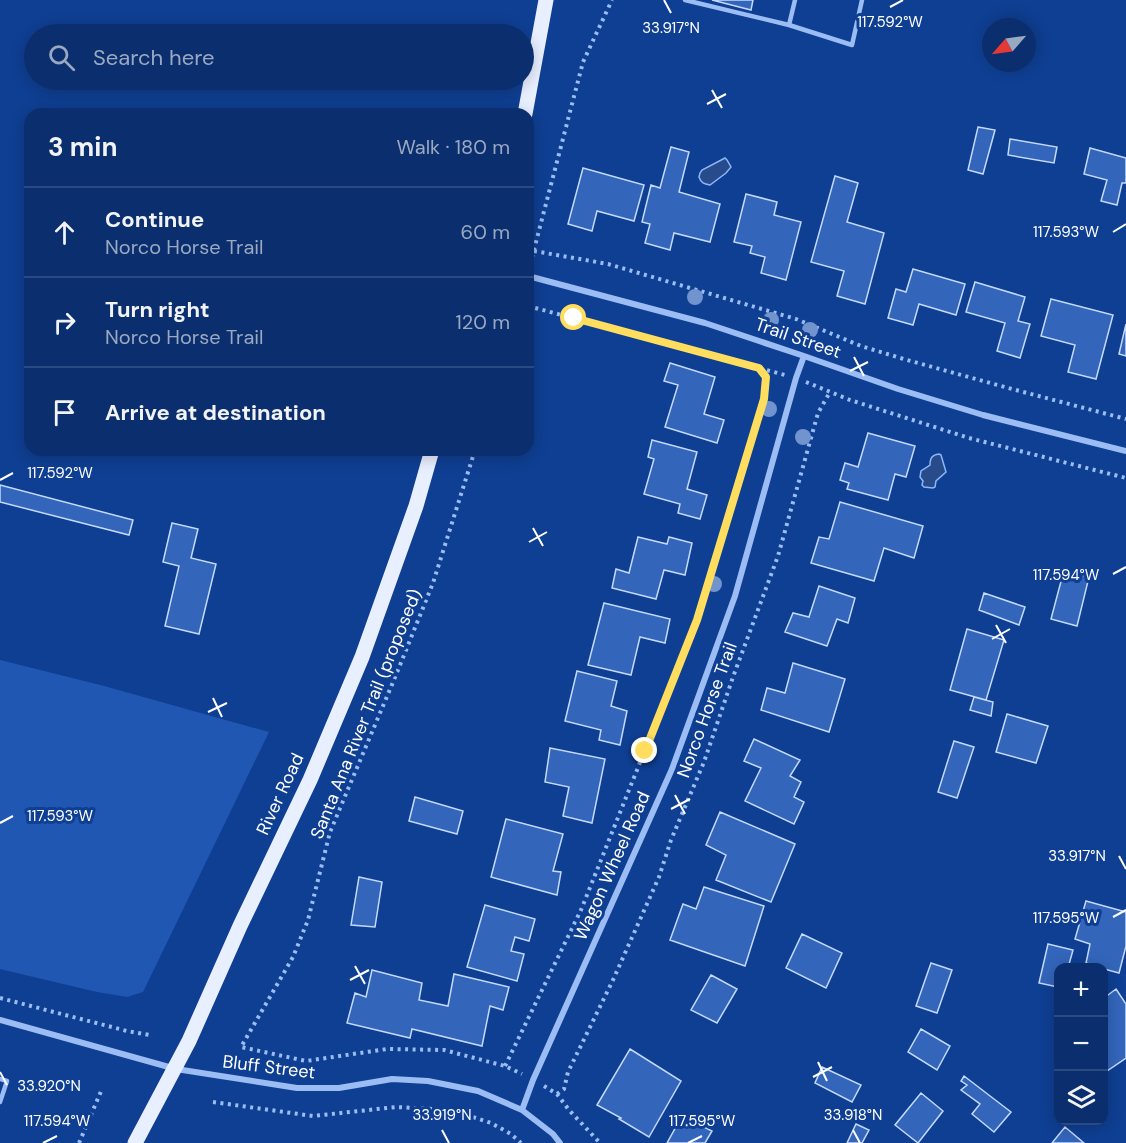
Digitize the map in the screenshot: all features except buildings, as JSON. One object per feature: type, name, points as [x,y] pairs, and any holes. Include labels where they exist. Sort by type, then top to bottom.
[{"type":"main road","points":[[534,65],[546,0]]},
{"type":"main road","points":[[526,108],[529,90]]},
{"type":"main road","name":"River Road","points":[[135,1143],[176,1069],[240,926],[310,780],[362,657],[416,506],[430,456]]},
{"type":"street","name":"Trail Street","points":[[534,276],[705,323],[898,389],[982,415],[1126,451]]},
{"type":"street","name":"Wagon Wheel Road","points":[[522,1110],[533,1080],[672,769],[735,596],[804,356]]},
{"type":"street","name":"Bluff Street","points":[[0,1020],[176,1069],[297,1088],[339,1088],[392,1079],[428,1081],[478,1091],[522,1110],[553,1134],[560,1143]]},
{"type":"lane","points":[[685,0],[789,25],[852,45],[862,0]]},
{"type":"lane","points":[[789,25],[795,0]]},
{"type":"lane","points":[[0,1079],[7,1081],[0,1102]]},
{"type":"path","points":[[612,0],[583,62],[534,251],[608,264],[796,319],[861,346],[907,360],[1126,419]]},
{"type":"path","points":[[534,308],[796,378],[850,400],[969,438],[1126,478]]},
{"type":"path","points":[[505,1066],[581,910],[697,620],[764,399],[766,377],[759,368]]},
{"type":"path","name":"Norco Horse Trail","points":[[557,1094],[564,1089],[568,1072],[613,980],[659,877],[671,840],[704,762],[778,556],[818,413],[830,392]]},
{"type":"path","name":"Santa Ana River Trail (proposed)","points":[[241,1047],[292,957],[309,920],[330,832],[433,583],[473,456]]},
{"type":"path","points":[[0,998],[150,1035]]},
{"type":"path","points":[[79,1143],[102,1089]]},
{"type":"path","points":[[213,1102],[313,1116],[396,1107],[432,1109],[464,1114],[491,1123],[511,1134],[521,1143]]},
{"type":"shaded area","points":[[725,158],[731,167],[710,185],[704,184],[699,177],[702,170]]},
{"type":"shaded area","points":[[939,454],[946,472],[936,481],[935,487],[924,487],[920,477],[921,471],[930,465],[933,456]]},
{"type":"shaded area","points":[[0,660],[269,732],[143,992],[127,997],[0,969]]},
{"type":"route","points":[[574,318],[759,368],[766,377],[764,399],[697,620],[645,751]]}]
